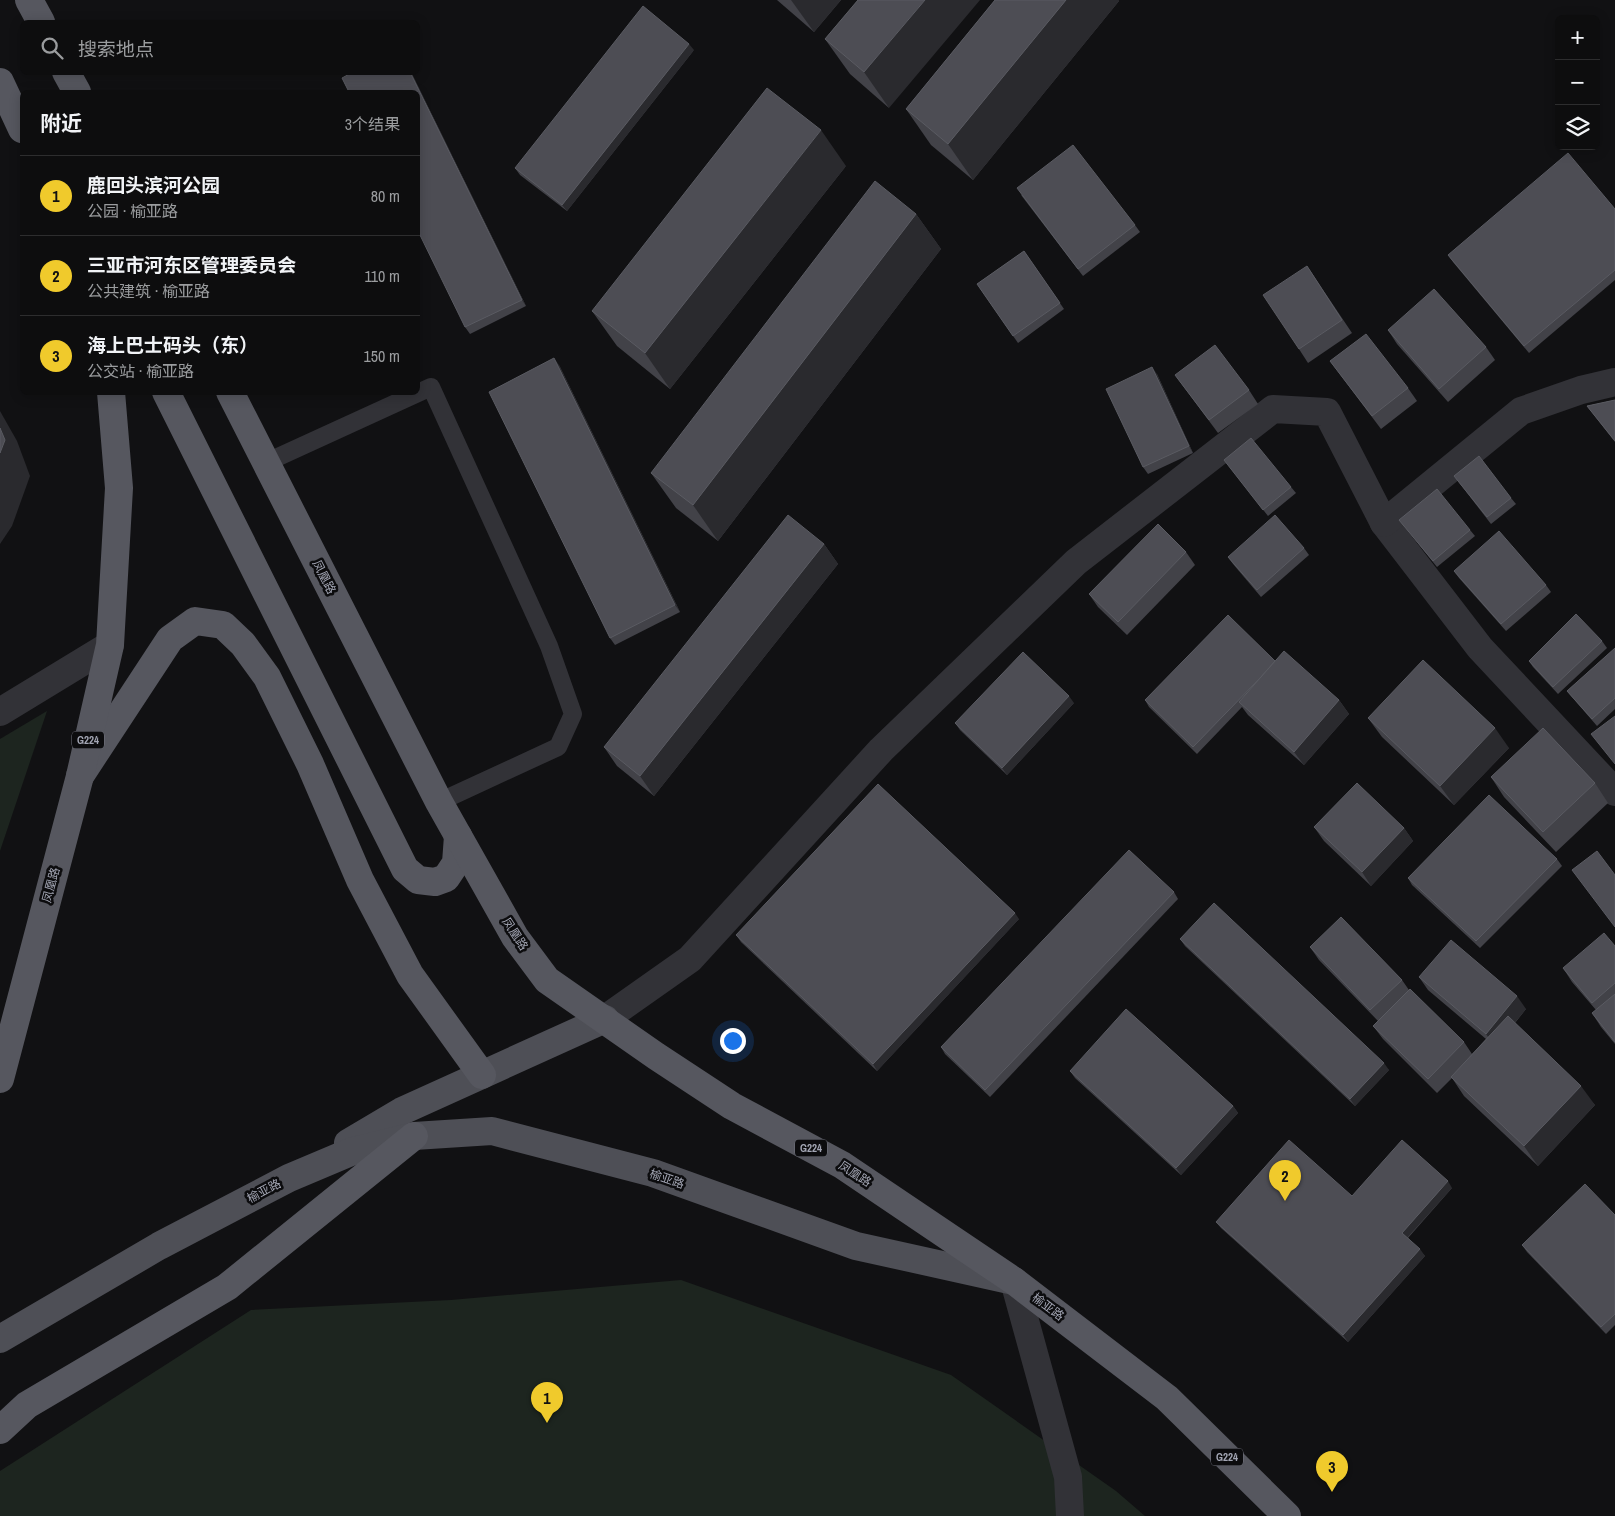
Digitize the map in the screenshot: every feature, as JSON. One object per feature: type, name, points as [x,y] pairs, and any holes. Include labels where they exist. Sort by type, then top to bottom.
[{"type":"highway","points":[[29,0],[40,20]]},
{"type":"highway","points":[[68,75],[76,90]]},
{"type":"highway","points":[[0,82],[20,124]]},
{"type":"highway","name":"凤凰路","points":[[0,1079],[80,776],[110,645],[119,488],[111,395]]},
{"type":"highway","points":[[168,395],[405,868],[418,880],[435,882],[446,878],[456,863],[458,836]]},
{"type":"highway","name":"凤凰路","points":[[231,395],[439,802],[515,936],[547,980],[732,1106],[842,1165],[1014,1281]]},
{"type":"highway","points":[[80,776],[170,639],[196,621],[223,625],[243,644],[267,677],[310,764],[360,880],[410,975],[482,1075]]},
{"type":"highway","points":[[0,1430],[27,1405],[227,1287],[414,1136]]},
{"type":"highway","name":"榆亚路","points":[[1014,1281],[1167,1398],[1287,1516]]},
{"type":"main road","points":[[289,1178],[402,1111],[605,1019]]},
{"type":"main road","name":"榆亚路","points":[[0,1339],[159,1246],[289,1178],[353,1151],[414,1136],[492,1131],[653,1173],[856,1246],[1014,1281]]},
{"type":"street","points":[[1384,523],[1521,411],[1581,390],[1615,382]]},
{"type":"street","points":[[605,1019],[690,959],[881,750],[1076,562],[1273,409],[1326,412],[1384,523],[1480,648],[1615,792]]},
{"type":"street","points":[[0,712],[110,645]]},
{"type":"street","points":[[1014,1281],[1068,1477],[1070,1516]]},
{"type":"lane","points":[[420,392],[431,387],[549,646],[573,714],[558,747],[439,802]]},
{"type":"lane","points":[[265,463],[414,395]]},
{"type":"shaded area","points":[[47,711],[0,851],[0,739]]},
{"type":"shaded area","points":[[681,1280],[951,1375],[1116,1491],[1145,1516],[0,1516],[0,1471],[251,1310],[451,1300]]},
{"type":"building","points":[[858,0],[925,0],[864,72],[825,39]]},
{"type":"building","points":[[995,0],[1066,0],[948,144],[906,109]]},
{"type":"building","points":[[643,6],[689,44],[562,205],[515,168]]},
{"type":"building","points":[[348,75],[411,75],[419,90],[348,90],[342,78]]},
{"type":"building","points":[[767,88],[821,130],[645,353],[592,311]]},
{"type":"building","points":[[420,92],[522,300],[465,327],[420,235]]},
{"type":"building","points":[[1073,145],[1135,225],[1078,269],[1017,188]]},
{"type":"building","points":[[1568,153],[1615,209],[1615,270],[1524,346],[1448,255]]},
{"type":"building","points":[[875,181],[916,214],[693,505],[651,473]]},
{"type":"building","points":[[1024,251],[1060,303],[1013,336],[977,284]]},
{"type":"building","points":[[1307,266],[1342,320],[1299,349],[1263,295]]},
{"type":"building","points":[[1434,289],[1486,347],[1439,389],[1388,330]]},
{"type":"building","points":[[1366,334],[1408,388],[1372,416],[1330,361]]},
{"type":"building","points":[[1215,345],[1249,390],[1209,420],[1175,375]]},
{"type":"building","points":[[554,358],[675,605],[610,638],[489,392]]},
{"type":"building","points":[[1152,367],[1189,446],[1143,467],[1106,389]]},
{"type":"building","points":[[1615,400],[1615,441],[1587,406]]},
{"type":"building","points":[[0,428],[5,440],[0,453]]},
{"type":"building","points":[[1251,438],[1291,487],[1263,510],[1224,460]]},
{"type":"building","points":[[1479,456],[1511,498],[1487,517],[1454,476]]},
{"type":"building","points":[[1437,489],[1470,530],[1433,561],[1399,520]]},
{"type":"building","points":[[788,515],[824,544],[640,776],[604,747]]},
{"type":"building","points":[[1275,515],[1304,548],[1257,590],[1228,557]]},
{"type":"building","points":[[1158,524],[1186,552],[1118,622],[1089,594]]},
{"type":"building","points":[[1499,531],[1546,585],[1501,624],[1454,571]]},
{"type":"building","points":[[1576,614],[1602,641],[1553,687],[1529,661]]},
{"type":"building","points":[[1228,615],[1275,661],[1193,747],[1145,700]]},
{"type":"building","points":[[1615,648],[1615,698],[1592,719],[1567,691]]},
{"type":"building","points":[[1284,651],[1339,700],[1294,752],[1239,702]]},
{"type":"building","points":[[1023,652],[1069,696],[1002,768],[955,723]]},
{"type":"building","points":[[1423,660],[1495,728],[1440,786],[1368,718]]},
{"type":"building","points":[[1615,716],[1615,764],[1591,734]]},
{"type":"building","points":[[1543,728],[1595,783],[1543,832],[1491,777]]},
{"type":"building","points":[[1357,783],[1404,828],[1362,872],[1314,827]]},
{"type":"building","points":[[878,784],[1015,913],[873,1064],[736,935]]},
{"type":"building","points":[[1489,795],[1557,859],[1476,941],[1408,878]]},
{"type":"building","points":[[1129,850],[1174,892],[985,1090],[941,1047]]},
{"type":"building","points":[[1597,851],[1615,875],[1615,927],[1572,870]]},
{"type":"building","points":[[1214,903],[1384,1063],[1350,1099],[1180,939]]},
{"type":"building","points":[[1341,917],[1402,980],[1370,1010],[1310,947]]},
{"type":"building","points":[[1604,933],[1615,946],[1615,983],[1592,1003],[1563,968]]},
{"type":"building","points":[[1451,940],[1517,996],[1486,1034],[1419,977]]},
{"type":"building","points":[[1410,989],[1464,1042],[1428,1079],[1373,1026]]},
{"type":"building","points":[[1615,994],[1615,1042],[1592,1013]]},
{"type":"building","points":[[1126,1009],[1233,1106],[1176,1168],[1070,1071]]},
{"type":"building","points":[[1508,1016],[1581,1086],[1524,1146],[1451,1077]]},
{"type":"building","points":[[1289,1140],[1352,1196],[1402,1140],[1448,1181],[1402,1233],[1420,1249],[1343,1335],[1216,1222]]},
{"type":"building","points":[[1585,1184],[1615,1215],[1615,1314],[1601,1327],[1522,1245]]},
{"type":"place","name":"三亚市河东区管理委员会","points":[[1285,1201]]},
{"type":"place","name":"鹿回头滨河公园","points":[[547,1423]]},
{"type":"place","name":"海上巴士码头（东）","points":[[1332,1492]]}]
